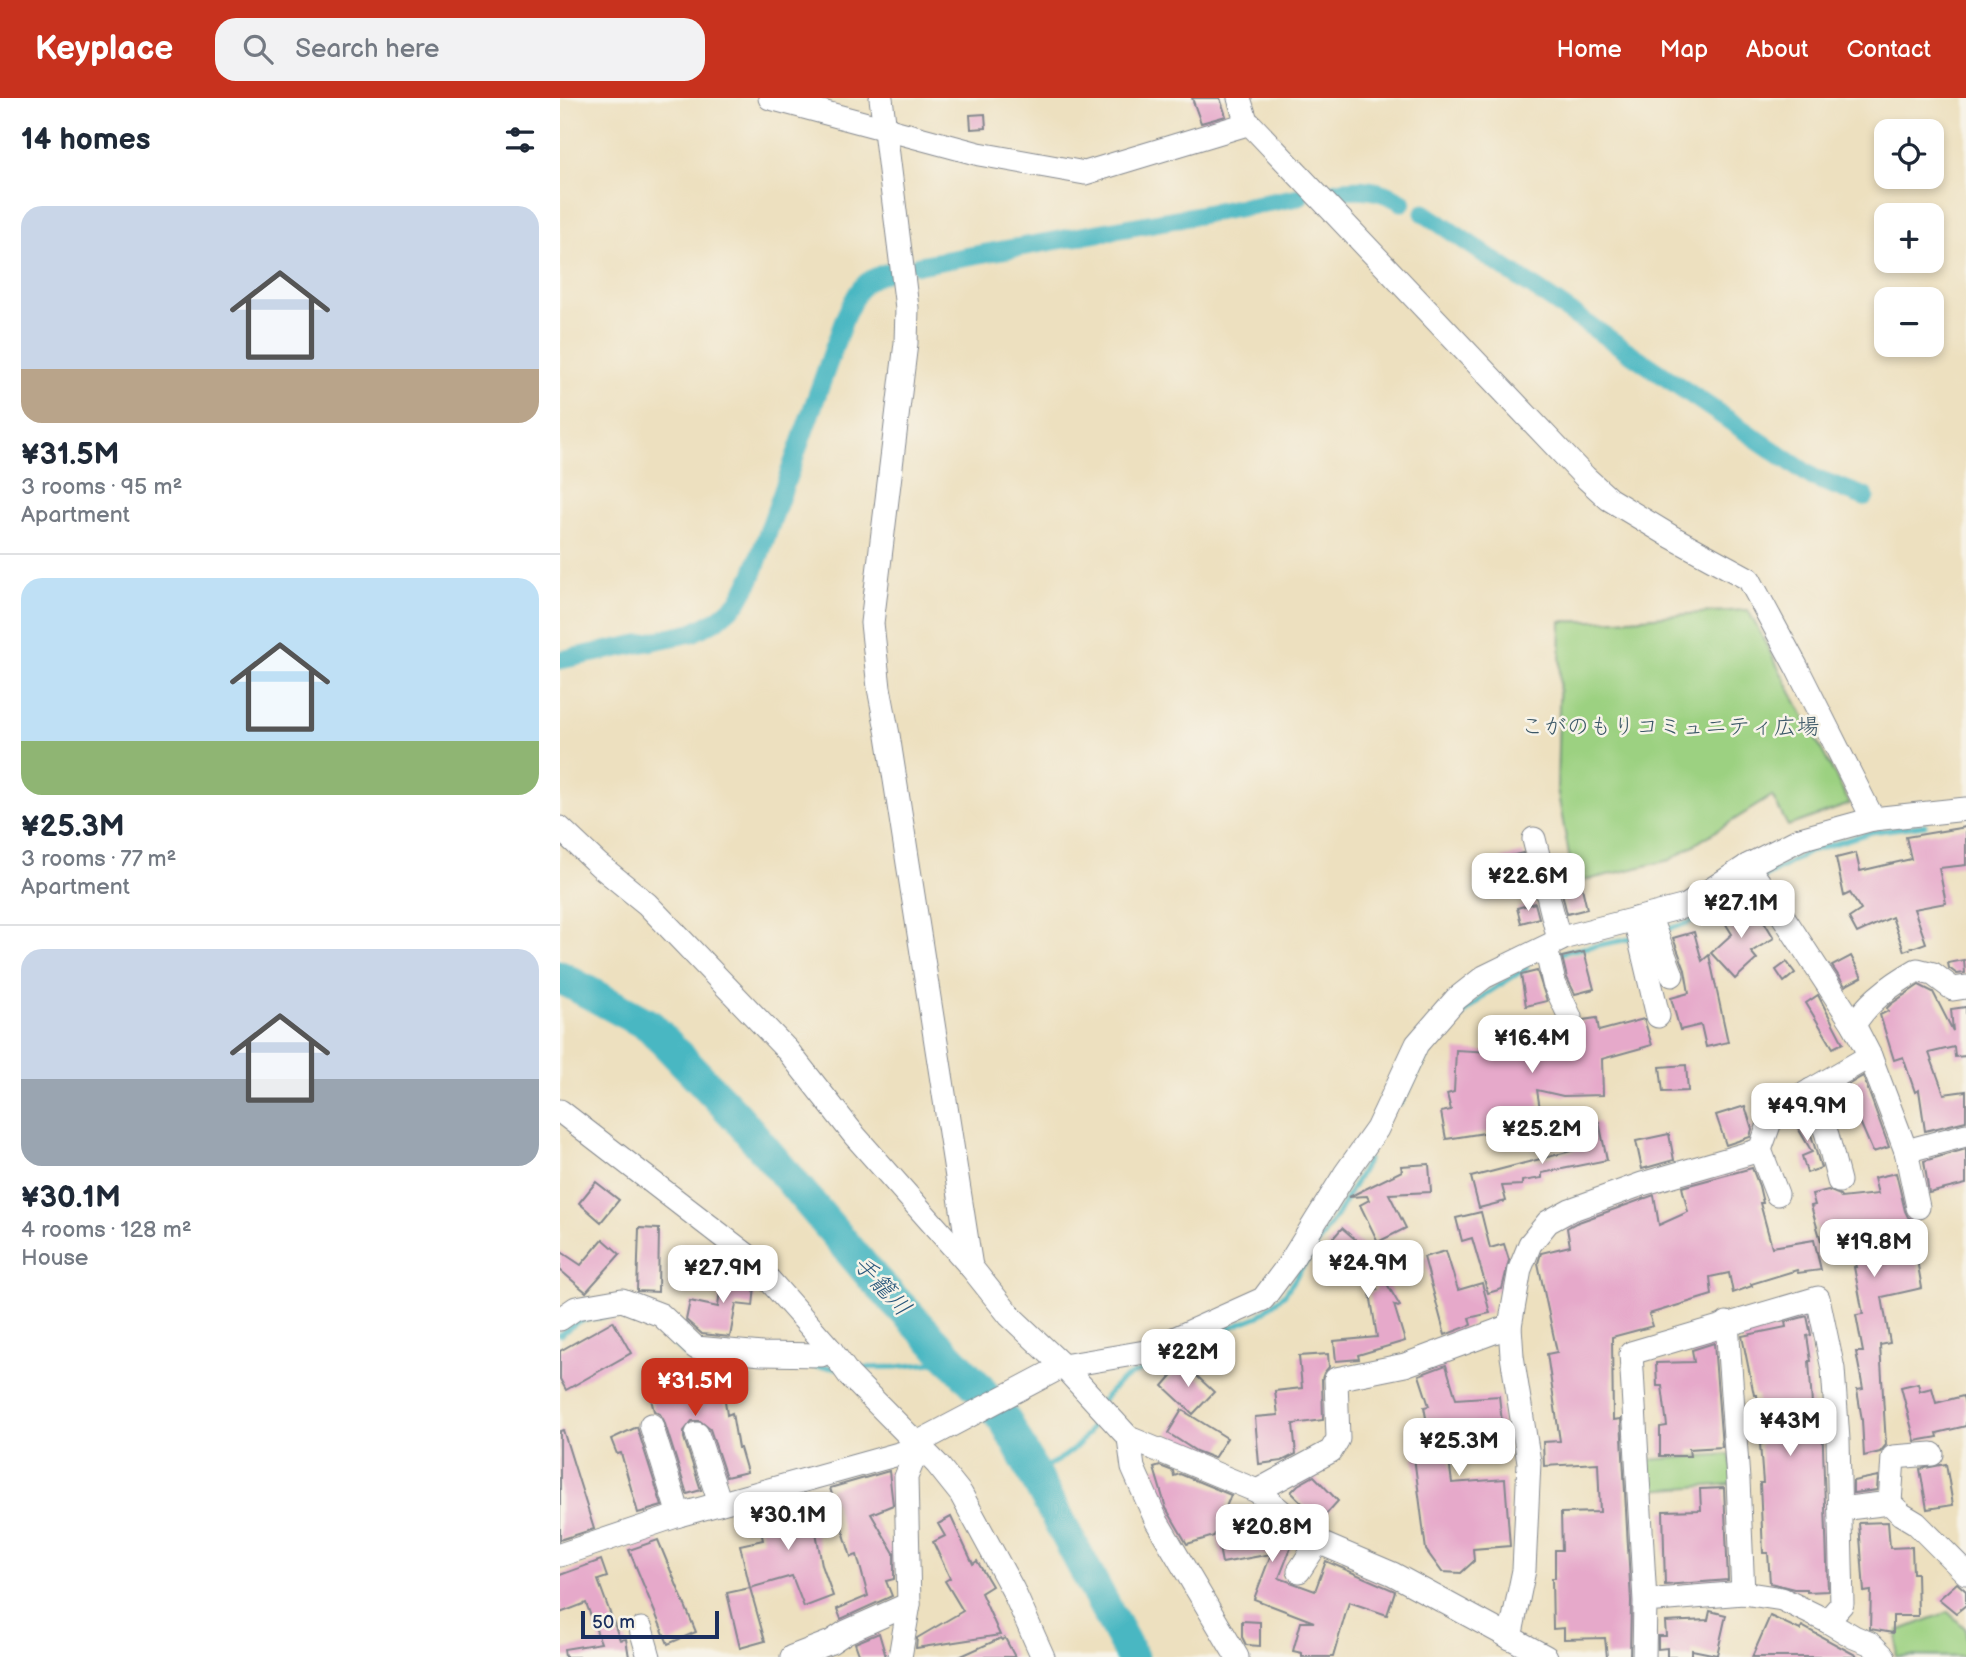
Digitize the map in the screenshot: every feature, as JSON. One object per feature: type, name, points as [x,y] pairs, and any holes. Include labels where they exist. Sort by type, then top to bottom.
[{"type":"street","points":[[770,98],[979,154],[1084,173],[1251,125],[1601,492],[1672,537],[1749,579],[1873,819]]},
{"type":"street","points":[[881,98],[907,308],[906,344],[872,623],[879,688],[971,1266]]},
{"type":"street","points":[[1239,98],[1247,124]]},
{"type":"street","points":[[560,1555],[679,1515],[920,1444],[1062,1367],[1145,1352],[1263,1299],[1289,1264],[1345,1174],[1377,1129],[1417,1044],[1456,999],[1490,972],[1552,944],[1686,906],[1800,839],[1873,819],[1966,809]]},
{"type":"street","points":[[560,828],[599,865],[647,904],[737,996],[788,1051],[855,1136],[971,1266],[1010,1316],[1129,1438],[1257,1492],[1318,1542],[1393,1574],[1546,1657]]},
{"type":"street","points":[[1534,839],[1552,944],[1554,983],[1570,1017]]},
{"type":"street","points":[[1749,869],[1854,1025],[1870,1056],[1906,1150],[1918,1207]]},
{"type":"street","points":[[1643,920],[1651,947],[1658,1016]]},
{"type":"street","points":[[1651,947],[1672,975]]},
{"type":"street","points":[[1854,1025],[1860,1014],[1895,982],[1917,970],[1933,974],[1952,989],[1966,987]]},
{"type":"street","points":[[1777,1194],[1760,1150],[1774,1114],[1870,1056]]},
{"type":"street","points":[[1811,1090],[1839,1181]]},
{"type":"street","points":[[560,1111],[748,1256],[839,1361],[920,1444],[961,1494],[1013,1590],[1043,1657]]},
{"type":"street","points":[[1906,1150],[1966,1135]]},
{"type":"street","points":[[1510,1638],[1524,1570],[1529,1462],[1512,1356],[1510,1326],[1520,1269],[1527,1249],[1541,1229],[1555,1217],[1642,1184],[1760,1150]]},
{"type":"street","points":[[1644,1657],[1645,1601],[1631,1353],[1818,1298],[1833,1369],[1840,1509],[1842,1604],[1827,1621]]},
{"type":"street","points":[[560,1319],[576,1308],[622,1300],[662,1315],[696,1348],[774,1354],[821,1354],[839,1361]]},
{"type":"street","points":[[1727,1323],[1743,1593]]},
{"type":"street","points":[[1257,1492],[1331,1451],[1338,1439],[1336,1379],[1405,1365],[1510,1326]]},
{"type":"street","points":[[651,1425],[679,1515]]},
{"type":"street","points":[[696,1434],[720,1503]]},
{"type":"street","points":[[1129,1438],[1133,1468],[1157,1522],[1237,1657]]},
{"type":"street","points":[[900,1657],[909,1604],[906,1477],[920,1444]]},
{"type":"street","points":[[1933,1454],[1893,1457],[1890,1503],[1916,1523],[1966,1573]]},
{"type":"street","points":[[1840,1509],[1890,1503]]},
{"type":"street","points":[[1299,1571],[1318,1542]]},
{"type":"street","points":[[1645,1601],[1743,1593],[1782,1599],[1871,1644],[1884,1657]]},
{"type":"street","points":[[792,1657],[831,1642],[846,1632],[909,1604]]},
{"type":"street","points":[[641,1629],[649,1657]]},
{"type":"green space","name":"こがのもりコミュニティ広場","points":[[1748,610],[1850,804],[1788,826],[1772,796],[1670,860],[1574,883],[1557,789],[1561,621]]},
{"type":"green space","points":[[1730,1454],[1733,1484],[1650,1490],[1647,1460]]},
{"type":"green space","points":[[1948,1612],[1966,1629],[1966,1657],[1896,1656],[1898,1631]]},
{"type":"building","points":[[1192,98],[1220,98],[1226,116],[1201,123]]},
{"type":"building","points":[[985,114],[986,128],[971,129],[970,115]]},
{"type":"building","points":[[1966,827],[1966,865],[1939,868],[1946,903],[1914,909],[1926,943],[1904,951],[1892,917],[1857,933],[1849,918],[1861,910],[1850,893],[1844,896],[1836,858],[1856,853],[1860,871],[1911,859],[1906,837]]},
{"type":"building","points":[[1523,853],[1527,867],[1505,872],[1502,858]]},
{"type":"building","points":[[1579,875],[1587,909],[1567,914],[1559,880]]},
{"type":"building","points":[[1730,902],[1740,917],[1756,908],[1774,938],[1751,952],[1757,959],[1735,979],[1711,953],[1732,934],[1717,910]]},
{"type":"building","points":[[1535,903],[1539,918],[1521,923],[1517,908]]},
{"type":"building","points":[[1694,932],[1702,961],[1709,955],[1728,1042],[1706,1047],[1701,1025],[1680,1030],[1671,998],[1689,993],[1685,970],[1673,938]]},
{"type":"building","points":[[1584,952],[1594,989],[1575,994],[1567,978],[1562,957]]},
{"type":"building","points":[[1851,956],[1862,977],[1845,986],[1832,966]]},
{"type":"building","points":[[1964,960],[1965,973],[1957,974],[1949,968],[1948,963]]},
{"type":"building","points":[[1787,962],[1795,973],[1784,982],[1776,970]]},
{"type":"building","points":[[1537,971],[1547,1001],[1526,1006],[1521,975]]},
{"type":"building","points":[[1919,985],[1933,992],[1953,1031],[1951,1009],[1966,1007],[1966,1056],[1955,1057],[1954,1047],[1929,1053],[1944,1094],[1966,1091],[1966,1121],[1925,1131],[1919,1090],[1915,1092],[1903,1057],[1894,1060],[1880,1015]]},
{"type":"building","points":[[1818,995],[1843,1043],[1833,1048],[1806,1003]]},
{"type":"building","points":[[1597,1018],[1599,1031],[1644,1019],[1652,1045],[1602,1059],[1603,1095],[1563,1096],[1537,1090],[1544,1134],[1512,1140],[1510,1129],[1446,1139],[1441,1112],[1451,1110],[1447,1094],[1454,1092],[1456,1050],[1491,1052],[1489,1035],[1551,1025],[1552,1028],[1561,1027],[1570,1031],[1577,1029],[1583,1020]]},
{"type":"building","points":[[1686,1065],[1688,1091],[1663,1092],[1660,1067]]},
{"type":"building","points":[[1863,1076],[1889,1147],[1873,1152],[1858,1117],[1838,1124],[1830,1101],[1849,1093],[1846,1086]]},
{"type":"building","points":[[1745,1106],[1752,1129],[1750,1137],[1726,1145],[1716,1115]]},
{"type":"building","points":[[1804,1111],[1821,1168],[1807,1173],[1802,1156],[1812,1152],[1792,1118]]},
{"type":"building","points":[[1599,1122],[1607,1160],[1542,1173],[1542,1178],[1522,1181],[1522,1185],[1502,1186],[1506,1201],[1479,1208],[1471,1177],[1575,1150],[1570,1128]]},
{"type":"building","points":[[1669,1134],[1674,1160],[1642,1169],[1636,1141]]},
{"type":"building","points":[[1966,1149],[1966,1184],[1929,1193],[1924,1161]]},
{"type":"building","points":[[1429,1164],[1431,1192],[1389,1194],[1406,1228],[1378,1242],[1360,1205],[1369,1200],[1367,1196],[1349,1197],[1402,1171],[1401,1166]]},
{"type":"building","points":[[1752,1168],[1759,1186],[1763,1203],[1760,1203],[1772,1247],[1814,1240],[1821,1270],[1798,1273],[1797,1270],[1751,1284],[1752,1286],[1733,1293],[1729,1273],[1710,1277],[1712,1295],[1649,1314],[1653,1326],[1612,1337],[1613,1420],[1621,1419],[1631,1601],[1630,1657],[1607,1657],[1605,1638],[1564,1639],[1564,1628],[1553,1629],[1552,1578],[1555,1578],[1555,1550],[1562,1550],[1561,1513],[1600,1512],[1598,1463],[1544,1466],[1543,1442],[1560,1441],[1547,1354],[1557,1352],[1538,1263],[1541,1253],[1570,1246],[1567,1228],[1576,1223],[1654,1195],[1659,1225],[1688,1212],[1682,1187]]},
{"type":"building","points":[[1896,1173],[1905,1211],[1908,1217],[1915,1221],[1924,1246],[1915,1249],[1922,1288],[1882,1297],[1890,1343],[1880,1345],[1886,1445],[1880,1452],[1864,1456],[1857,1390],[1863,1389],[1856,1352],[1863,1352],[1856,1315],[1863,1314],[1856,1267],[1848,1233],[1821,1241],[1811,1206],[1815,1205],[1812,1194],[1828,1190],[1841,1198],[1878,1194],[1874,1178]]},
{"type":"building","points":[[596,1182],[619,1200],[601,1222],[579,1203]]},
{"type":"building","points":[[1481,1212],[1490,1248],[1504,1244],[1509,1260],[1502,1289],[1488,1293],[1472,1238],[1462,1241],[1456,1218]]},
{"type":"building","points":[[639,1228],[659,1229],[658,1292],[637,1291]]},
{"type":"building","points":[[1342,1228],[1382,1262],[1377,1267],[1400,1306],[1394,1305],[1405,1341],[1358,1355],[1359,1359],[1336,1361],[1334,1341],[1377,1337],[1370,1293],[1377,1289],[1327,1245]]},
{"type":"building","points":[[603,1239],[620,1254],[586,1292],[560,1270],[560,1251],[581,1265]]},
{"type":"building","points":[[1446,1251],[1458,1290],[1482,1283],[1490,1313],[1469,1318],[1471,1325],[1445,1335],[1424,1257]]},
{"type":"building","points":[[722,1270],[744,1272],[755,1286],[753,1306],[736,1304],[730,1337],[702,1334],[686,1320],[690,1301],[718,1307]]},
{"type":"building","points":[[1807,1316],[1811,1335],[1807,1336],[1811,1361],[1813,1419],[1822,1419],[1828,1591],[1807,1592],[1807,1589],[1770,1583],[1768,1553],[1763,1553],[1760,1483],[1763,1483],[1762,1444],[1757,1395],[1754,1395],[1742,1336],[1786,1327],[1785,1322]]},
{"type":"building","points":[[613,1321],[631,1353],[566,1390],[560,1379],[560,1351]]},
{"type":"building","points":[[1714,1343],[1722,1447],[1689,1449],[1690,1456],[1660,1456],[1660,1427],[1667,1426],[1662,1386],[1657,1386],[1656,1363],[1694,1362],[1692,1350]]},
{"type":"building","points":[[1328,1354],[1329,1367],[1322,1379],[1323,1420],[1293,1424],[1296,1454],[1282,1461],[1259,1464],[1255,1417],[1278,1415],[1275,1391],[1302,1388],[1299,1356]]},
{"type":"building","points":[[1183,1363],[1214,1392],[1193,1414],[1163,1386]]},
{"type":"building","points":[[1446,1365],[1456,1399],[1499,1396],[1504,1440],[1447,1446],[1452,1483],[1505,1479],[1510,1546],[1473,1549],[1474,1561],[1461,1573],[1442,1572],[1426,1550],[1414,1457],[1433,1455],[1424,1407],[1429,1406],[1419,1375]]},
{"type":"building","points":[[672,1366],[675,1378],[721,1372],[727,1415],[732,1413],[738,1448],[747,1472],[726,1477],[710,1429],[700,1421],[692,1421],[684,1431],[684,1438],[701,1490],[687,1494],[664,1421],[660,1414],[654,1411],[644,1372]]},
{"type":"building","points":[[1918,1383],[1920,1391],[1932,1388],[1936,1403],[1963,1396],[1966,1426],[1937,1433],[1938,1437],[1915,1441],[1901,1387]]},
{"type":"building","points":[[1182,1410],[1227,1438],[1214,1458],[1196,1451],[1168,1433]]},
{"type":"building","points":[[637,1427],[662,1506],[638,1513],[621,1453],[617,1454],[611,1439]]},
{"type":"building","points":[[563,1430],[594,1529],[560,1540],[560,1431]]},
{"type":"building","points":[[1946,1464],[1953,1505],[1927,1509],[1920,1469]]},
{"type":"building","points":[[1160,1466],[1173,1471],[1174,1476],[1180,1474],[1231,1495],[1220,1521],[1236,1518],[1239,1531],[1270,1525],[1281,1529],[1294,1540],[1279,1578],[1315,1591],[1326,1561],[1395,1591],[1387,1615],[1349,1602],[1333,1657],[1302,1657],[1302,1653],[1293,1651],[1301,1622],[1314,1622],[1254,1599],[1271,1554],[1222,1563],[1216,1532],[1214,1536],[1187,1544],[1166,1508],[1154,1468]]},
{"type":"building","points":[[889,1471],[893,1505],[871,1514],[894,1553],[894,1579],[886,1581],[892,1596],[841,1619],[837,1609],[868,1596],[857,1555],[851,1557],[830,1488]]},
{"type":"building","points":[[1314,1476],[1338,1501],[1320,1521],[1291,1492]]},
{"type":"building","points":[[1878,1476],[1877,1490],[1853,1493],[1853,1481]]},
{"type":"building","points":[[1724,1488],[1728,1580],[1665,1585],[1663,1511],[1701,1510],[1700,1489]]},
{"type":"building","points":[[810,1499],[822,1565],[833,1596],[804,1607],[792,1576],[750,1588],[740,1545],[763,1540],[756,1509],[779,1504],[780,1507]]},
{"type":"building","points":[[951,1517],[973,1564],[977,1561],[992,1586],[981,1593],[1000,1635],[916,1648],[917,1638],[963,1611],[945,1581],[950,1578],[933,1542],[945,1536],[938,1524]]},
{"type":"building","points":[[1888,1522],[1890,1548],[1912,1547],[1913,1573],[1917,1573],[1918,1616],[1893,1616],[1893,1633],[1870,1629],[1871,1591],[1864,1592],[1859,1523]]},
{"type":"building","points":[[658,1540],[696,1632],[668,1644],[629,1550]]},
{"type":"building","points":[[601,1560],[607,1577],[598,1580],[620,1640],[626,1639],[629,1657],[565,1657],[564,1649],[601,1643],[586,1603],[560,1613],[560,1575]]},
{"type":"building","points":[[1957,1583],[1966,1591],[1966,1605],[1956,1613],[1939,1599]]},
{"type":"building","points":[[750,1588],[765,1641],[740,1648],[727,1593]]},
{"type":"building","points":[[1710,1611],[1726,1615],[1717,1655],[1692,1650],[1692,1657],[1667,1657],[1667,1648],[1658,1649],[1658,1636],[1666,1636],[1665,1622],[1708,1620]]},
{"type":"building","points":[[1770,1616],[1800,1630],[1802,1626],[1859,1657],[1752,1657]]},
{"type":"building","points":[[1242,1621],[1260,1622],[1260,1646],[1246,1645],[1242,1637]]},
{"type":"building","points":[[879,1633],[886,1657],[860,1657],[855,1643]]},
{"type":"building","points":[[1005,1638],[1015,1657],[959,1657]]},
{"type":"waterway","points":[[1336,191],[1370,190],[1402,202]]},
{"type":"waterway","points":[[919,265],[1299,197]]},
{"type":"waterway","points":[[1424,213],[1814,478]]},
{"type":"waterway","points":[[560,660],[692,633],[717,620],[738,602],[752,577],[845,317],[860,288],[871,279],[888,272]]},
{"type":"waterway","points":[[1820,480],[1865,497]]},
{"type":"waterway","points":[[1763,878],[1811,851],[1872,832],[1925,825]]},
{"type":"waterway","points":[[1661,931],[1688,923],[1754,883]]},
{"type":"waterway","points":[[1552,957],[1568,951],[1635,938]]},
{"type":"waterway","points":[[1401,1103],[1434,1041],[1486,994],[1527,968]]},
{"type":"waterway","name":"手籠川","points":[[560,977],[650,1026],[737,1117],[874,1279],[978,1387],[1006,1422],[1132,1657]]},
{"type":"waterway","points":[[1102,1401],[1119,1382],[1217,1333],[1259,1316],[1285,1294],[1338,1213],[1368,1160]]},
{"type":"waterway","points":[[560,1335],[579,1321],[622,1313],[643,1319],[687,1356],[696,1358]]},
{"type":"waterway","points":[[853,1368],[951,1361]]},
{"type":"waterway","points":[[779,1365],[836,1368]]},
{"type":"waterway","points":[[1033,1472],[1073,1450],[1087,1434],[1098,1413]]}]
